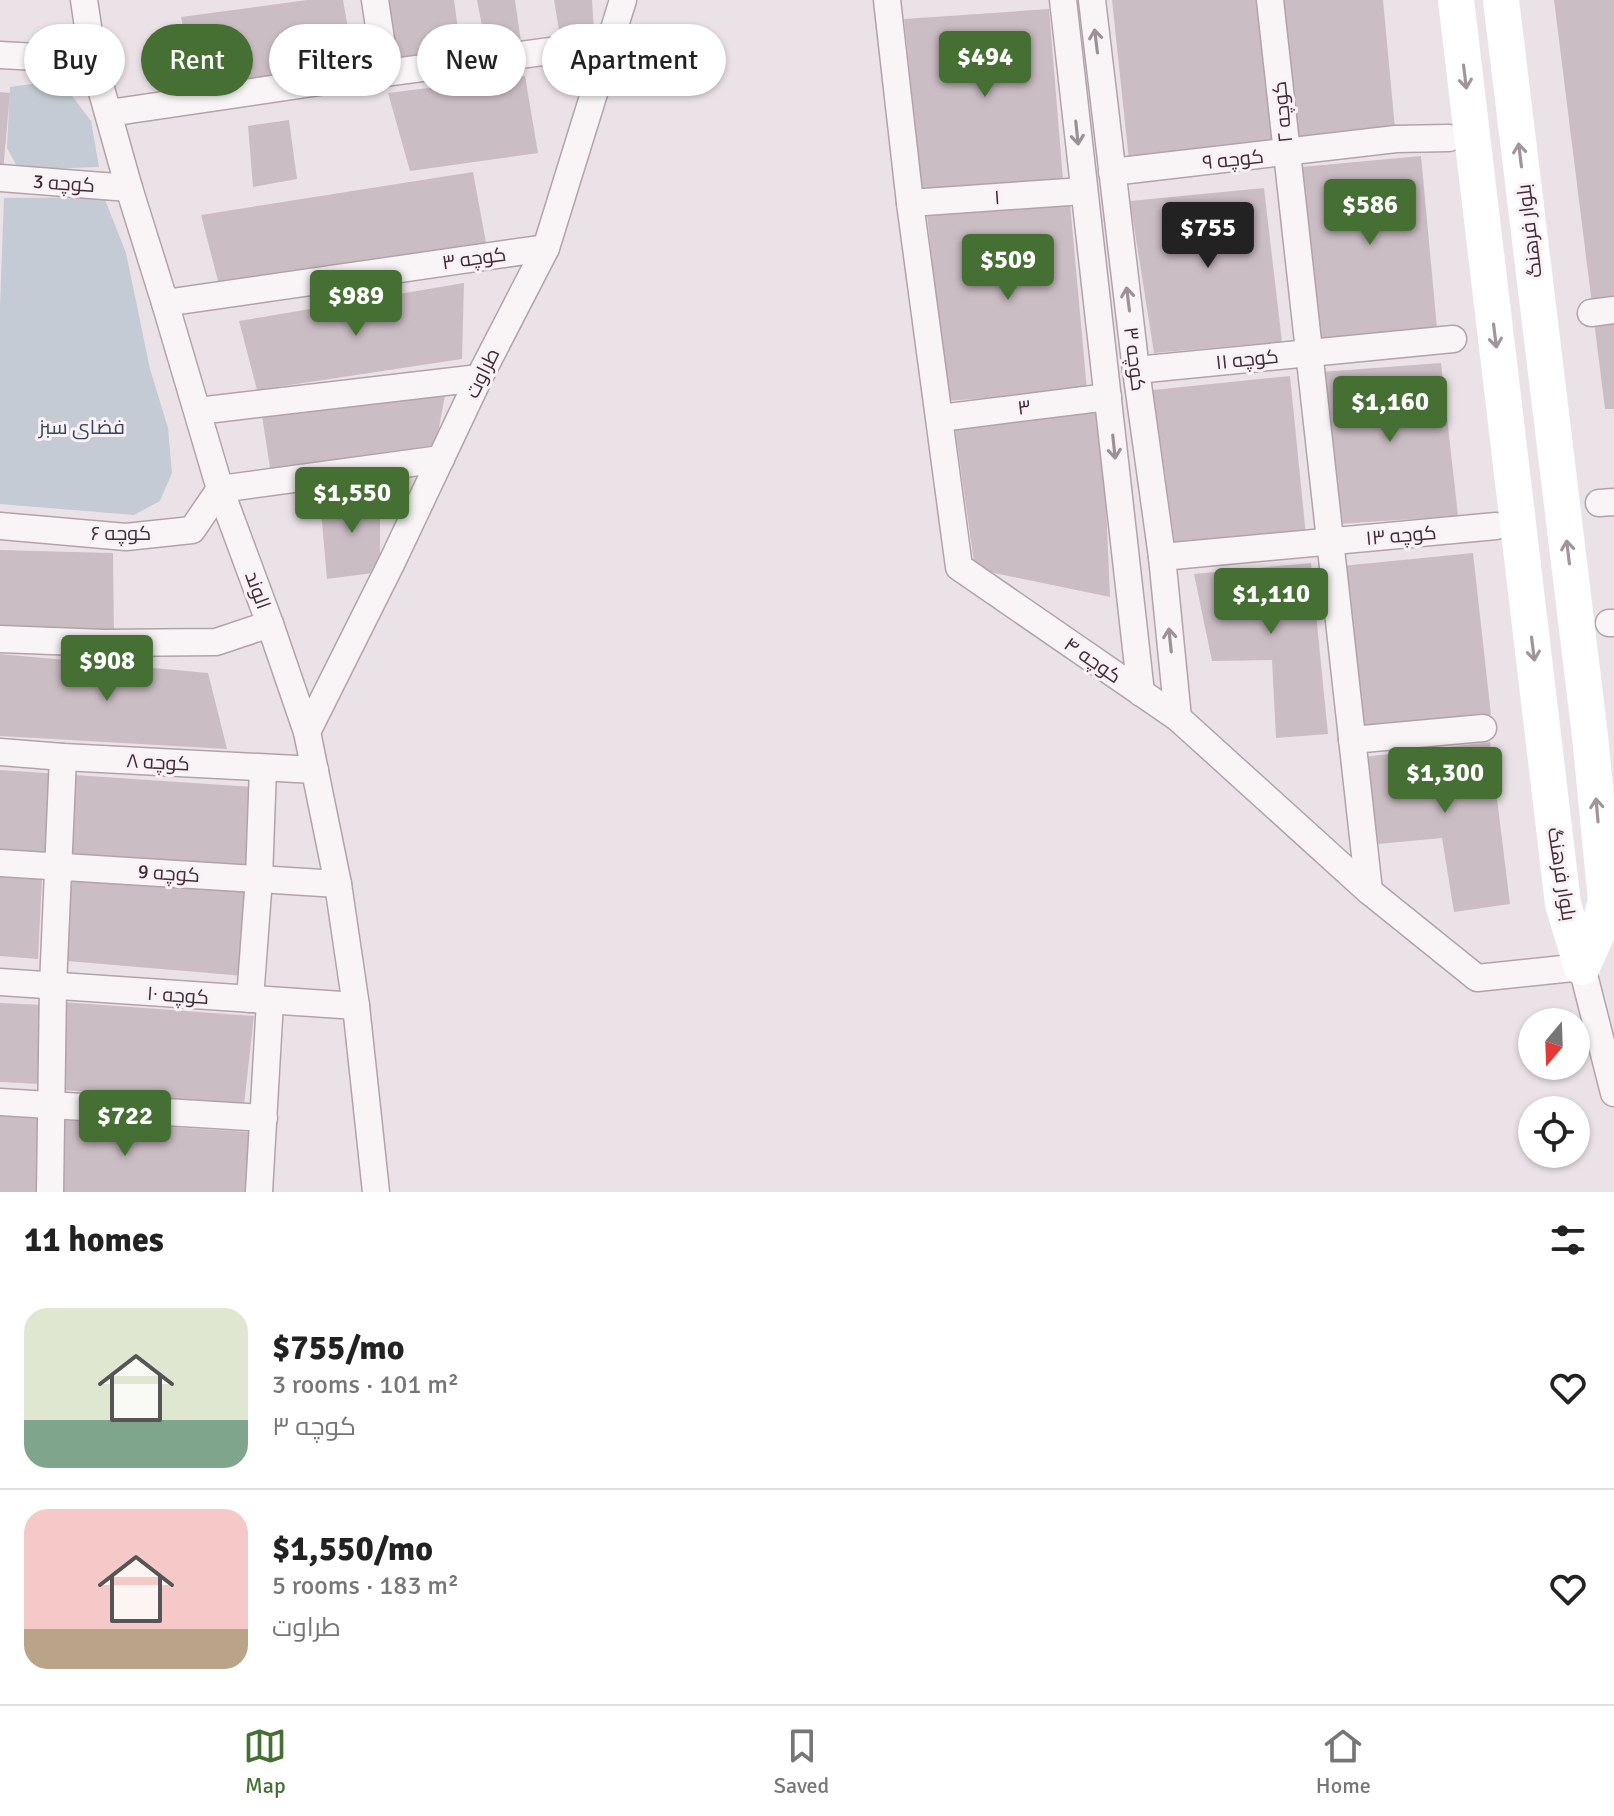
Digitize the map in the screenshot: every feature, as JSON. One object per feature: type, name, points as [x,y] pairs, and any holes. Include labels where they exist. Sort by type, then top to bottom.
[{"type":"main road","name":"بلوار فرهنگ","points":[[1456,0],[1563,904],[1582,967]]},
{"type":"main road","name":"بلوار فرهنگ","points":[[1501,0],[1590,736],[1606,901],[1606,930],[1582,967]]},
{"type":"street","name":"الوند","points":[[84,0],[88,24]]},
{"type":"street","points":[[375,0],[379,24]]},
{"type":"street","name":"طراوت","points":[[616,24],[623,0]]},
{"type":"street","name":"کوچه ۴","points":[[887,0],[910,203],[959,567],[1178,718],[1369,891],[1477,978],[1582,967]]},
{"type":"street","name":"کوچه ۳","points":[[1063,0],[1141,693]]},
{"type":"street","name":"کوچه ۳","points":[[1092,0],[1136,370],[1162,557],[1178,718]]},
{"type":"street","name":"کوچه ۲","points":[[1270,0],[1369,891]]},
{"type":"street","points":[[401,71],[542,52]]},
{"type":"street","points":[[0,55],[24,56]]},
{"type":"street","points":[[109,113],[269,90]]},
{"type":"street","name":"الوند","points":[[104,96],[220,489],[307,732],[338,884],[356,1006],[376,1192]]},
{"type":"street","name":"طراوت","points":[[307,732],[479,378],[546,248],[593,96]]},
{"type":"street","name":"کوچه ۹","points":[[1112,172],[1396,139],[1449,138]]},
{"type":"street","name":"کوچه 3","points":[[0,178],[129,188]]},
{"type":"street","name":"۱","points":[[910,203],[1083,191]]},
{"type":"street","name":"کوچه ۳","points":[[165,303],[546,248]]},
{"type":"street","name":"کوچه ۱۱","points":[[1136,370],[1453,339]]},
{"type":"street","points":[[198,411],[479,378]]},
{"type":"street","name":"۳","points":[[940,418],[1108,397]]},
{"type":"street","points":[[220,489],[441,459]]},
{"type":"street","name":"کوچه ۶","points":[[0,526],[126,537],[192,530],[220,489]]},
{"type":"street","name":"کوچه ۱۳","points":[[1162,557],[1496,526]]},
{"type":"street","points":[[0,639],[104,643],[216,642],[270,624]]},
{"type":"street","points":[[1352,740],[1483,728]]},
{"type":"street","name":"کوچه ۸","points":[[0,752],[315,770]]},
{"type":"street","points":[[50,1192],[53,986],[63,757]]},
{"type":"street","points":[[259,1192],[264,1118],[259,878],[263,768]]},
{"type":"street","name":"کوچه 9","points":[[0,863],[338,884]]},
{"type":"street","points":[[1582,967],[1614,1093]]},
{"type":"street","name":"کوچه ۱۰","points":[[0,982],[356,1006]]},
{"type":"street","points":[[0,1102],[264,1118]]},
{"type":"green space","points":[[24,85],[24,96],[72,96],[91,121],[99,167],[19,170],[7,148],[10,87]]},
{"type":"green space","name":"فضای سبز","points":[[104,197],[126,253],[150,369],[168,428],[172,473],[160,501],[134,515],[0,504],[0,306],[4,198]]},
{"type":"building","points":[[307,0],[343,0],[347,24],[269,24],[269,77],[253,79],[253,24],[182,24],[181,17]]},
{"type":"building","points":[[382,0],[454,0],[457,24],[417,24],[417,57],[401,60],[401,24],[386,24]]},
{"type":"building","points":[[477,0],[515,0],[518,24],[482,24]]},
{"type":"building","points":[[554,0],[592,0],[594,24],[558,24]]},
{"type":"building","points":[[1112,0],[1264,0],[1280,146],[1129,161]]},
{"type":"building","points":[[1278,0],[1383,0],[1396,139],[1292,148]]},
{"type":"building","points":[[1554,0],[1614,0],[1614,409],[1605,409]]},
{"type":"building","points":[[1049,9],[1063,180],[922,189],[904,19]]},
{"type":"building","points":[[526,82],[538,153],[410,171],[389,96],[401,96],[401,91],[417,89],[417,96],[526,96]]},
{"type":"building","points":[[0,92],[10,93],[3,172],[0,172]]},
{"type":"building","points":[[289,120],[297,179],[253,187],[248,126]]},
{"type":"building","points":[[1421,156],[1437,328],[1321,340],[1301,167]]},
{"type":"building","points":[[473,172],[487,248],[220,289],[201,215]]},
{"type":"building","points":[[1264,188],[1282,342],[1154,353],[1130,201]]},
{"type":"building","points":[[1070,203],[1087,390],[947,401],[927,215]]},
{"type":"building","points":[[464,283],[462,359],[257,390],[239,321]]},
{"type":"building","points":[[1441,363],[1458,516],[1338,524],[1321,372]]},
{"type":"building","points":[[1290,376],[1306,536],[1175,546],[1153,390]]},
{"type":"building","points":[[446,390],[435,449],[270,468],[262,416]]},
{"type":"building","points":[[1102,408],[1110,597],[975,569],[954,422]]},
{"type":"building","points":[[380,491],[380,572],[327,579],[320,500]]},
{"type":"building","points":[[0,550],[113,553],[114,635],[0,629]]},
{"type":"building","points":[[1473,553],[1491,715],[1363,728],[1342,566]]},
{"type":"building","points":[[1311,563],[1328,734],[1276,738],[1272,660],[1212,661],[1194,574]]},
{"type":"building","points":[[0,654],[208,673],[227,749],[0,736]]},
{"type":"building","points":[[1490,742],[1510,904],[1454,912],[1442,838],[1378,844],[1364,757]]},
{"type":"building","points":[[0,770],[253,787],[248,868],[0,852]]},
{"type":"building","points":[[0,876],[42,879],[38,959],[0,956]]},
{"type":"building","points":[[63,876],[248,890],[244,976],[67,961]]},
{"type":"building","points":[[62,1002],[254,1016],[244,1105],[63,1090]]},
{"type":"building","points":[[0,1003],[44,1005],[40,1084],[0,1082]]},
{"type":"building","points":[[0,1116],[263,1133],[259,1192],[0,1192]]}]
